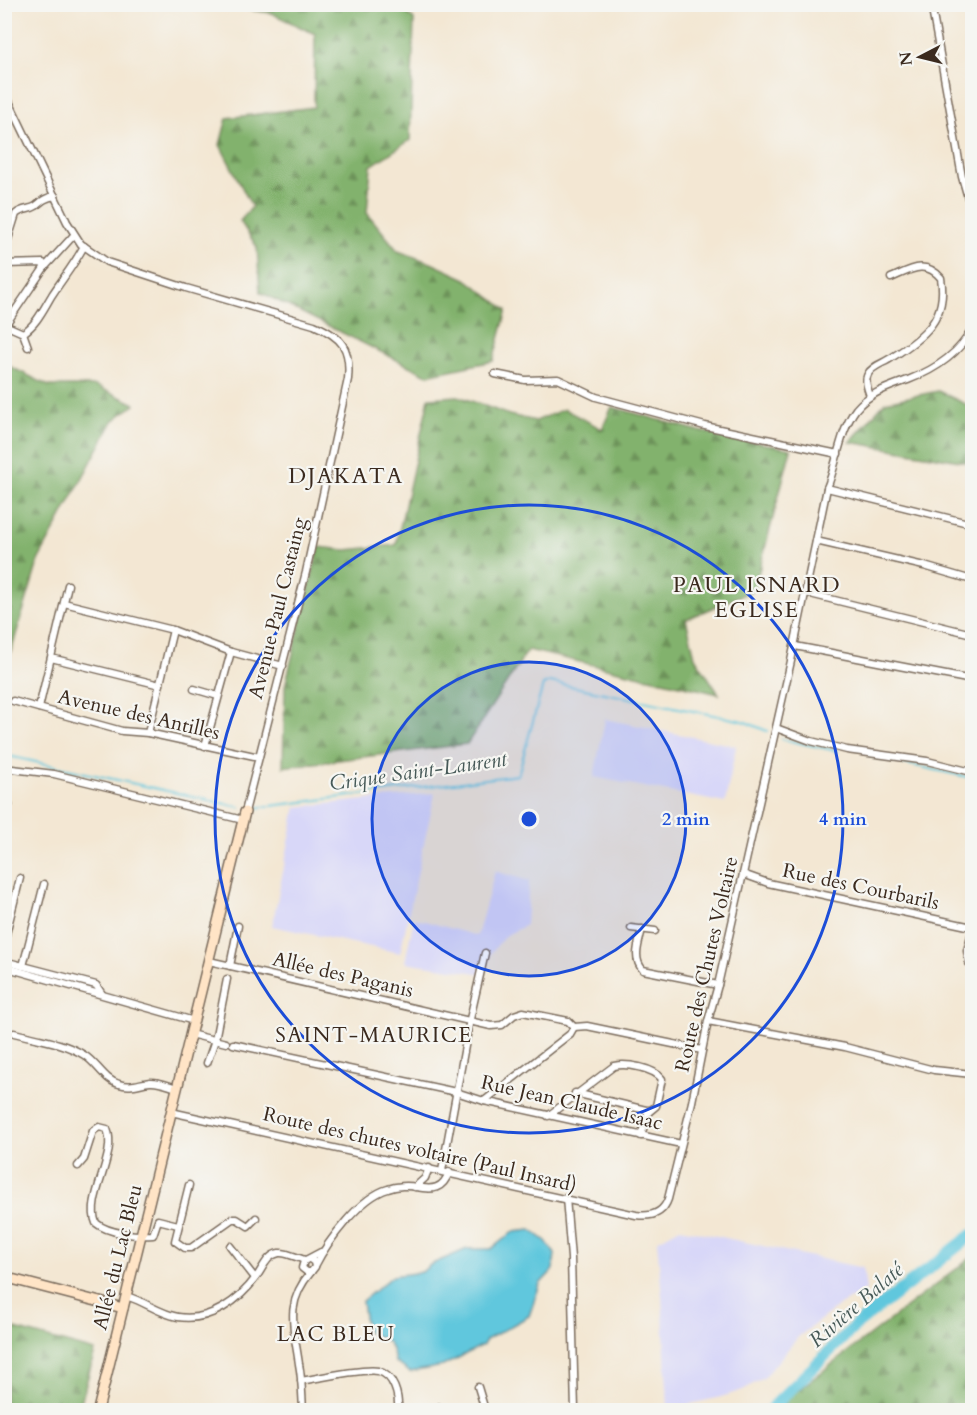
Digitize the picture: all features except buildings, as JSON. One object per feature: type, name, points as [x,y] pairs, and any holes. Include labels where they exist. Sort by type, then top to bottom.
[{"type":"street","points":[[931,4],[962,177],[972,212]]},
{"type":"street","name":"Avenue Paul Castaing","points":[[4,91],[74,235],[84,246],[107,262],[194,291],[314,325],[332,333],[347,351],[349,368],[346,392],[283,666],[171,1112]]},
{"type":"street","points":[[4,252],[16,214],[21,209],[34,207],[45,198],[54,196]]},
{"type":"street","points":[[28,347],[23,333],[5,326],[44,268],[74,235]]},
{"type":"street","points":[[23,333],[40,315],[74,266],[84,246]]},
{"type":"street","points":[[4,264],[43,263],[44,268]]},
{"type":"street","points":[[870,396],[866,384],[867,375],[932,326],[942,304],[941,278],[931,268],[923,266],[891,278]]},
{"type":"street","name":"Route des Chutes Voltaire","points":[[660,1211],[666,1205],[718,985],[795,646],[827,488],[850,419],[857,408],[870,396],[938,366],[952,355],[972,329]]},
{"type":"street","points":[[495,374],[525,380],[558,379],[596,398],[705,426],[838,454]]},
{"type":"street","points":[[827,488],[972,524]]},
{"type":"street","points":[[816,541],[924,566],[972,580]]},
{"type":"street","points":[[39,708],[68,585]]},
{"type":"street","points":[[806,593],[972,634]]},
{"type":"street","points":[[64,603],[173,630],[231,652],[283,666]]},
{"type":"street","points":[[148,733],[173,630]]},
{"type":"street","points":[[795,646],[972,680]]},
{"type":"street","points":[[205,746],[231,652]]},
{"type":"street","points":[[51,658],[160,685]]},
{"type":"street","points":[[194,689],[218,696]]},
{"type":"street","name":"Avenue des Antilles","points":[[13,701],[122,731],[148,733],[259,757]]},
{"type":"street","points":[[776,728],[811,741],[847,750],[927,761],[972,772]]},
{"type":"street","points":[[4,768],[58,775],[244,816]]},
{"type":"street","name":"Rue des Courbarils","points":[[743,874],[768,883],[972,927]]},
{"type":"street","points":[[4,942],[20,878]]},
{"type":"street","points":[[23,966],[44,884]]},
{"type":"street","points":[[230,966],[238,926]]},
{"type":"street","points":[[631,928],[655,931]]},
{"type":"street","points":[[642,929],[636,956],[643,970],[718,985]]},
{"type":"street","points":[[972,932],[967,951],[969,963],[972,965]]},
{"type":"street","points":[[441,1171],[485,953]]},
{"type":"street","points":[[4,961],[96,985],[102,994]]},
{"type":"street","name":"Allée des Paganis","points":[[209,961],[496,1026],[502,1025],[514,1015],[523,1012],[568,1021],[574,1027],[587,1026],[702,1050]]},
{"type":"street","points":[[4,967],[194,1021]]},
{"type":"street","points":[[207,1063],[215,1040],[227,979]]},
{"type":"street","points":[[708,1021],[845,1047],[934,1070],[972,1074]]},
{"type":"street","points":[[484,1101],[570,1034],[574,1027]]},
{"type":"street","points":[[14,1033],[78,1051],[110,1080],[119,1084],[130,1087],[155,1082],[177,1088]]},
{"type":"street","name":"Rue Jean Claude Isaac","points":[[190,1034],[681,1144]]},
{"type":"street","points":[[548,1116],[575,1093],[612,1067],[621,1065],[655,1072],[661,1078],[657,1104],[654,1109],[649,1110],[575,1093]]},
{"type":"street","points":[[641,1136],[649,1110]]},
{"type":"street","name":"Route des chutes voltaire (Paul Insard)","points":[[171,1112],[636,1215],[651,1215],[660,1211]]},
{"type":"street","name":"Allée du Lac Bleu","points":[[98,1410],[171,1112]]},
{"type":"street","points":[[78,1166],[84,1159],[93,1131],[99,1127],[107,1129],[110,1142],[94,1209],[95,1220],[102,1227],[141,1235],[153,1235],[158,1220],[178,1225]]},
{"type":"street","points":[[416,1187],[425,1178],[429,1168]]},
{"type":"street","points":[[303,1410],[292,1316],[303,1281],[305,1263],[322,1251],[360,1207],[378,1193],[389,1189],[438,1188],[445,1182],[449,1172]]},
{"type":"street","points":[[189,1185],[175,1241],[185,1248],[191,1248],[232,1219],[237,1219],[248,1226],[256,1218]]},
{"type":"street","points":[[566,1198],[575,1410]]},
{"type":"street","points":[[230,1246],[255,1278]]},
{"type":"street","points":[[303,1281],[313,1269],[322,1251]]},
{"type":"street","points":[[126,1296],[178,1317],[195,1317],[218,1311],[228,1305],[274,1255],[282,1253],[295,1257],[313,1269]]},
{"type":"street","points":[[305,1263],[305,1271],[313,1269]]},
{"type":"street","points":[[4,1277],[123,1308]]},
{"type":"street","points":[[301,1381],[369,1371],[381,1372],[389,1378],[396,1391],[398,1410]]},
{"type":"street","points":[[478,1387],[485,1410]]},
{"type":"shaded area","points":[[605,719],[736,746],[725,803],[594,777]]},
{"type":"shaded area","points":[[435,793],[400,953],[272,926],[296,807]]},
{"type":"shaded area","points":[[495,871],[529,881],[526,925],[505,936],[491,953],[484,974],[405,962],[414,918],[477,936]]},
{"type":"shaded area","points":[[680,1228],[863,1268],[866,1290],[840,1305],[798,1337],[765,1377],[743,1390],[668,1409],[657,1241]]},
{"type":"green space","points":[[216,5],[399,5],[414,20],[410,140],[371,166],[367,213],[398,251],[466,279],[507,310],[493,361],[427,375],[260,292],[257,247],[240,221],[252,207],[220,145],[227,118],[314,107],[315,34],[271,13]]},
{"type":"green space","points":[[5,364],[49,386],[96,386],[135,404],[113,421],[39,559],[5,671]]},
{"type":"green space","points":[[938,391],[972,407],[972,463],[850,442],[885,402]]},
{"type":"green space","points":[[458,396],[509,415],[536,421],[564,409],[602,429],[612,407],[699,431],[791,449],[754,590],[686,619],[695,657],[719,694],[528,650],[467,744],[283,767],[285,686],[319,547],[346,550],[396,545],[429,398]]},
{"type":"green space","points":[[972,1257],[972,1410],[772,1410]]},
{"type":"green space","points":[[5,1326],[95,1351],[79,1410],[5,1410]]},
{"type":"water","points":[[531,1230],[546,1241],[555,1254],[553,1270],[540,1284],[529,1316],[486,1340],[483,1345],[443,1366],[410,1372],[395,1362],[388,1342],[368,1333],[362,1301],[393,1276],[422,1272],[430,1265],[467,1249],[491,1249],[513,1232]]},
{"type":"waterway","name":"Crique Saint-Laurent","points":[[254,808],[518,775],[543,685],[550,682],[743,721],[767,731]]},
{"type":"waterway","name":"Crique Saint-Laurent","points":[[781,739],[837,751]]},
{"type":"waterway","name":"Crique Saint-Laurent","points":[[4,755],[240,807]]},
{"type":"waterway","name":"Crique Saint-Laurent","points":[[870,756],[972,778]]},
{"type":"waterway","name":"Rivière Balaté","points":[[770,1410],[856,1325],[972,1235]]},
{"type":"district","name":"DJAKATA","points":[[346,475]]},
{"type":"district","name":"PAUL ISNARD EGLISE","points":[[757,596]]},
{"type":"district","name":"SAINT-MAURICE","points":[[374,1035]]},
{"type":"district","name":"LAC BLEU","points":[[336,1334]]}]
